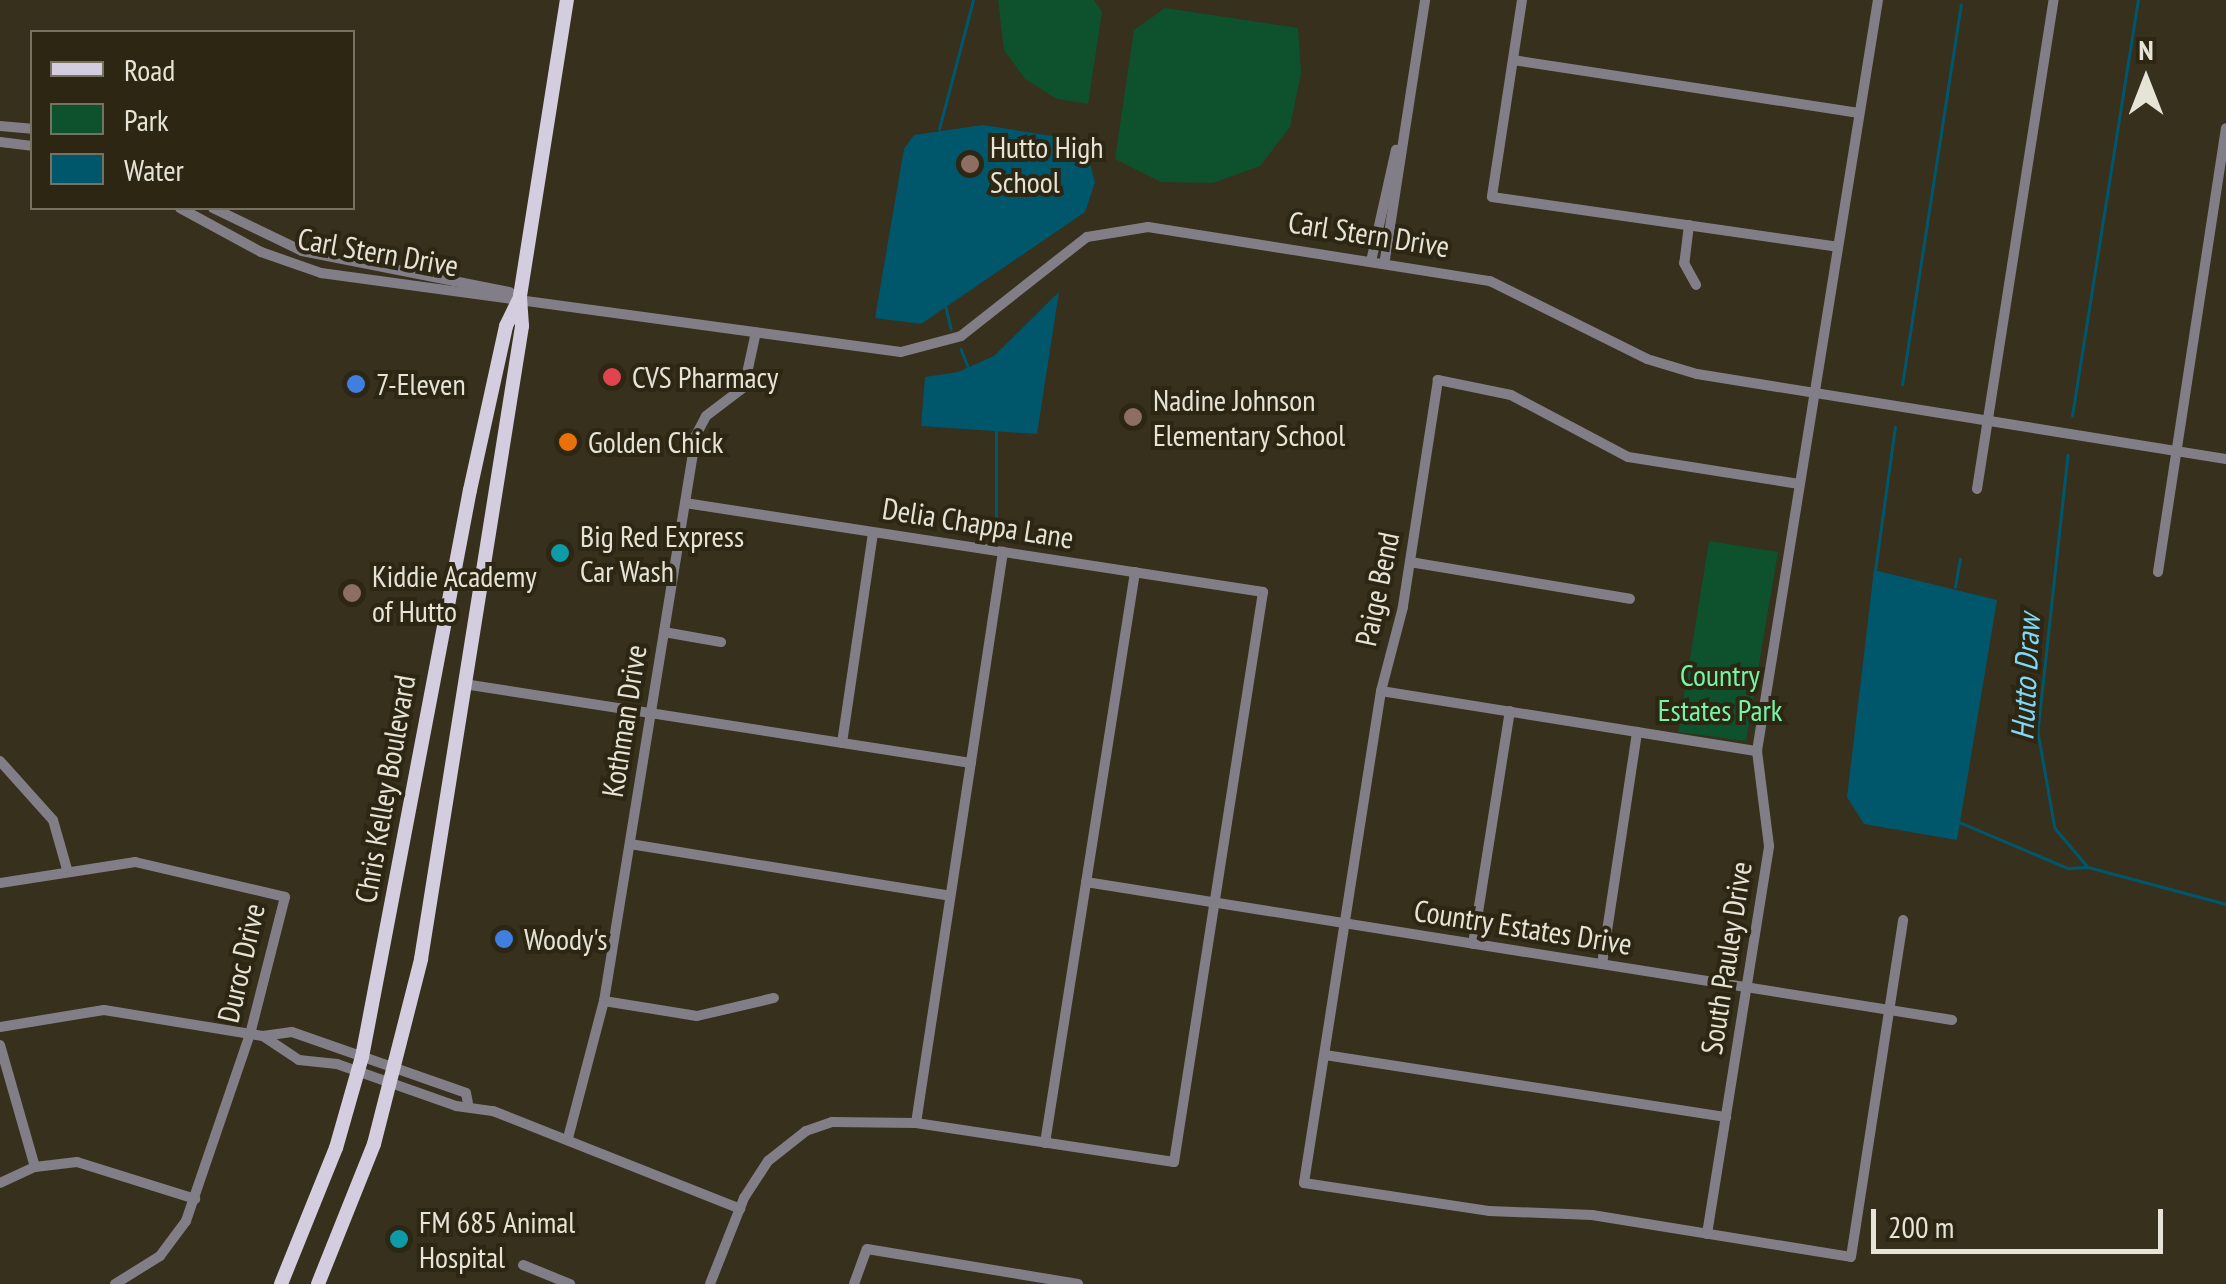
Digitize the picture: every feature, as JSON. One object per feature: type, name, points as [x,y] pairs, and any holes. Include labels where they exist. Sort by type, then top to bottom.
[{"type":"main road","name":"Chris Kelley Boulevard","points":[[318,1284],[394,1075],[464,684],[522,326],[520,296],[566,0]]},
{"type":"main road","name":"Chris Kelley Boulevard","points":[[281,1284],[330,1167],[360,1064],[470,490],[506,326],[520,296]]},
{"type":"street","points":[[1385,260],[1425,0]]},
{"type":"street","points":[[1522,0],[1492,197],[1837,248]]},
{"type":"street","name":"South Pauley Drive","points":[[1707,1234],[1769,846],[1757,751],[1878,0]]},
{"type":"street","points":[[1977,489],[1984,421],[2054,0]]},
{"type":"street","points":[[1513,60],[1859,113]]},
{"type":"street","points":[[1372,258],[1404,125]]},
{"type":"street","points":[[0,126],[30,129]]},
{"type":"street","points":[[2158,572],[2226,128]]},
{"type":"street","points":[[0,142],[30,146]]},
{"type":"street","name":"Carl Stern Drive","points":[[184,210],[311,271],[520,296],[880,351],[934,348],[961,336],[1076,243],[1125,226],[1372,258],[1490,280],[1668,366],[2226,459]]},
{"type":"street","name":"Carl Stern Drive","points":[[218,210],[302,251],[475,281],[520,296]]},
{"type":"street","points":[[1689,225],[1684,263],[1696,285]]},
{"type":"street","name":"Kothman Drive","points":[[568,1138],[604,1001],[700,425],[744,387],[756,332]]},
{"type":"street","name":"Paige Bend","points":[[1707,1234],[1304,1183],[1380,691],[1410,562],[1438,380],[1511,395],[1628,457],[1799,484]]},
{"type":"street","name":"Delia Chappa Lane","points":[[685,503],[1264,592],[1215,903]]},
{"type":"street","points":[[842,743],[873,532]]},
{"type":"street","points":[[916,1123],[1003,552]]},
{"type":"street","points":[[1410,562],[1630,599]]},
{"type":"street","points":[[1045,1143],[1136,572]]},
{"type":"street","points":[[664,632],[721,642]]},
{"type":"street","points":[[464,684],[971,763]]},
{"type":"street","points":[[1380,691],[1757,751]]},
{"type":"street","points":[[1473,944],[1510,712]]},
{"type":"street","points":[[1602,964],[1637,732]]},
{"type":"street","points":[[0,761],[53,820],[67,869]]},
{"type":"street","points":[[630,844],[950,896]]},
{"type":"street","name":"Duroc Drive","points":[[0,883],[67,869],[169,866],[285,897],[250,1034],[195,1199],[160,1256],[115,1284]]},
{"type":"street","name":"Country Estates Drive","points":[[1086,882],[1952,1020]]},
{"type":"street","points":[[710,1284],[740,1209],[768,1162],[806,1131],[860,1120],[916,1123],[1174,1162],[1215,903]]},
{"type":"street","points":[[1707,1234],[1851,1257],[1903,920]]},
{"type":"street","points":[[604,1001],[696,1016],[774,998]]},
{"type":"street","points":[[0,1027],[104,1010],[263,1036],[292,1032],[456,1106],[468,1103],[568,1138],[740,1209]]},
{"type":"street","points":[[263,1036],[298,1060],[360,1064]]},
{"type":"street","points":[[0,1045],[36,1166]]},
{"type":"street","points":[[1325,1055],[1726,1117]]},
{"type":"street","points":[[0,1182],[36,1166],[95,1164],[195,1199]]},
{"type":"street","points":[[854,1284],[867,1249],[1078,1284]]},
{"type":"street","points":[[523,1265],[570,1284]]},
{"type":"green space","points":[[998,0],[1094,0],[1102,12],[1088,104],[1057,99],[1025,79],[1004,50]]},
{"type":"green space","points":[[1165,8],[1298,28],[1301,73],[1290,127],[1260,166],[1213,183],[1161,182],[1115,159],[1134,30]]},
{"type":"green space","name":"Country Estates Park","points":[[1709,541],[1778,552],[1746,741],[1678,732]]},
{"type":"water","points":[[983,125],[1084,141],[1095,182],[1085,212],[921,324],[875,318],[904,149],[914,135]]},
{"type":"water","points":[[1059,292],[1037,434],[921,426],[925,377],[958,372],[994,356]]},
{"type":"water","points":[[1874,570],[1997,600],[1957,840],[1864,824],[1847,797]]},
{"type":"waterway","points":[[939,129],[973,0]]},
{"type":"waterway","name":"Hutto Draw","points":[[2072,416],[2138,0]]},
{"type":"waterway","points":[[1902,385],[1961,6]]},
{"type":"waterway","points":[[946,307],[951,328]]},
{"type":"waterway","points":[[961,349],[968,366]]},
{"type":"waterway","points":[[1874,578],[1895,427]]},
{"type":"waterway","points":[[996,428],[996,524]]},
{"type":"waterway","name":"Hutto Draw","points":[[2068,455],[2038,732],[2055,828],[2088,867],[2226,904]]},
{"type":"waterway","points":[[1955,587],[1960,559]]},
{"type":"waterway","points":[[1959,822],[2068,868],[2086,867]]},
{"type":"place","name":"Hutto High School","points":[[970,164]]},
{"type":"place","name":"CVS Pharmacy","points":[[612,377]]},
{"type":"place","name":"7-Eleven","points":[[356,384]]},
{"type":"place","name":"Nadine Johnson Elementary School","points":[[1133,417]]},
{"type":"place","name":"Golden Chick","points":[[568,442]]},
{"type":"place","name":"Big Red Express Car Wash","points":[[560,553]]},
{"type":"place","name":"Kiddie Academy of Hutto","points":[[352,593]]},
{"type":"place","name":"Woody's","points":[[504,939]]},
{"type":"place","name":"FM 685 Animal Hospital","points":[[399,1239]]}]
